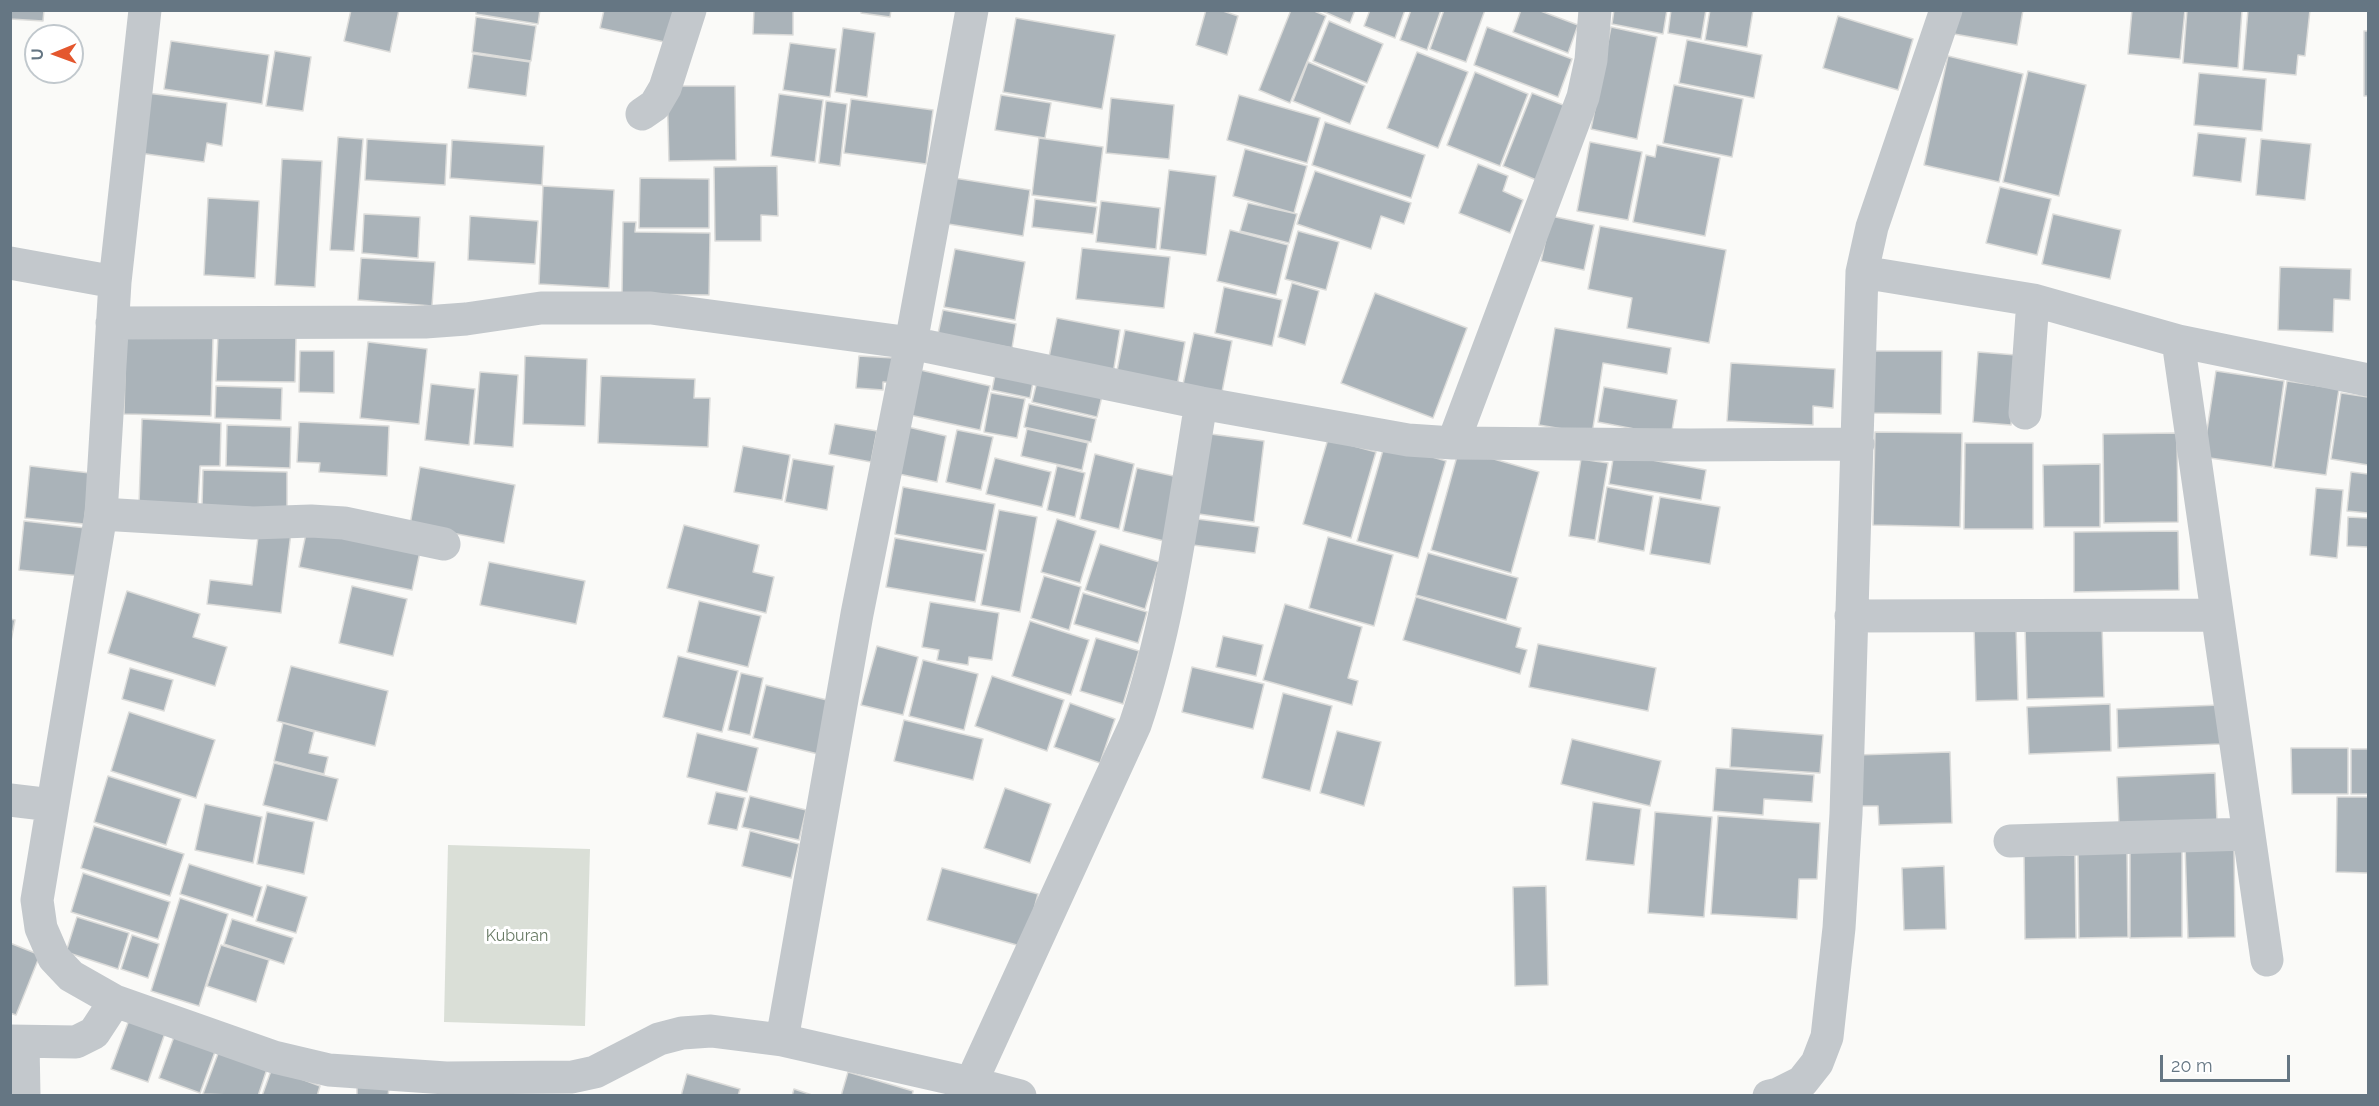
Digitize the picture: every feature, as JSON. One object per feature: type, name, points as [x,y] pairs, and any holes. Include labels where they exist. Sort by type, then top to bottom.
[{"type":"street","points":[[145,10],[115,282],[101,514],[37,900],[41,928],[54,958],[71,976],[115,1001],[298,1063],[329,1070],[446,1078],[580,1076],[595,1072],[659,1039],[682,1033],[711,1031],[782,1040],[1020,1095]]},
{"type":"street","points":[[642,114],[655,105],[665,88],[690,10]]},
{"type":"street","points":[[782,1040],[857,614],[911,343],[972,10]]},
{"type":"street","points":[[1453,443],[1583,97],[1591,60],[1595,10]]},
{"type":"street","points":[[1769,1095],[1778,1094],[1802,1082],[1817,1063],[1827,1037],[1842,882],[1862,272],[1872,227],[1946,10]]},
{"type":"street","points":[[10,263],[115,282]]},
{"type":"street","points":[[1862,272],[2033,300],[2178,341],[2368,380]]},
{"type":"street","points":[[2025,413],[2033,300]]},
{"type":"street","points":[[112,323],[425,322],[466,319],[541,308],[651,308],[911,343],[1201,403],[1408,440],[1453,443],[1858,444]]},
{"type":"street","points":[[2178,341],[2267,960]]},
{"type":"street","points":[[971,1083],[1135,725],[1166,612],[1201,403]]},
{"type":"street","points":[[101,514],[254,523],[311,521],[344,523],[444,544]]},
{"type":"street","points":[[1851,616],[2217,615]]},
{"type":"street","points":[[10,800],[52,805]]},
{"type":"street","points":[[2010,841],[2248,834]]},
{"type":"street","points":[[24,1095],[17,1041],[76,1042],[87,1038],[94,1033],[115,1001]]},
{"type":"green space","name":"Kuburan","points":[[448,845],[590,849],[585,1026],[444,1022]]},
{"type":"building","points":[[10,10],[44,10],[43,21],[10,19]]},
{"type":"building","points":[[351,10],[399,10],[390,52],[344,41]]},
{"type":"building","points":[[476,10],[540,10],[538,24],[476,14]]},
{"type":"building","points":[[604,10],[677,10],[669,43],[600,28]]},
{"type":"building","points":[[754,10],[793,10],[793,35],[753,34]]},
{"type":"building","points":[[861,10],[891,10],[890,17],[861,13]]},
{"type":"building","points":[[1206,10],[1220,10],[1238,16],[1227,55],[1196,45]]},
{"type":"building","points":[[1291,10],[1312,10],[1326,16],[1290,103],[1259,90]]},
{"type":"building","points":[[1320,10],[1355,10],[1350,23]]},
{"type":"building","points":[[1370,10],[1405,10],[1395,38],[1364,26]]},
{"type":"building","points":[[1411,10],[1441,10],[1427,50],[1400,40]]},
{"type":"building","points":[[1444,10],[1485,10],[1466,62],[1430,49]]},
{"type":"building","points":[[1521,10],[1538,10],[1578,25],[1568,53],[1513,32]]},
{"type":"building","points":[[1614,10],[1667,10],[1663,34],[1612,24]]},
{"type":"building","points":[[1671,10],[1706,10],[1701,39],[1668,33]]},
{"type":"building","points":[[1710,10],[1753,10],[1747,47],[1705,40]]},
{"type":"building","points":[[1958,10],[2023,10],[2017,45],[1954,34]]},
{"type":"building","points":[[2132,10],[2185,10],[2180,59],[2128,54]]},
{"type":"building","points":[[2187,10],[2242,10],[2238,68],[2183,63]]},
{"type":"building","points":[[2248,10],[2310,10],[2305,56],[2298,55],[2296,75],[2243,70]]},
{"type":"building","points":[[1838,16],[1913,39],[1898,90],[1823,68]]},
{"type":"building","points":[[476,17],[536,26],[531,61],[472,52]]},
{"type":"building","points":[[1016,18],[1115,35],[1102,109],[1003,92]]},
{"type":"building","points":[[1329,21],[1383,44],[1367,83],[1313,61]]},
{"type":"building","points":[[1487,27],[1572,59],[1558,97],[1474,65]]},
{"type":"building","points":[[1611,27],[1657,37],[1637,139],[1591,129]]},
{"type":"building","points":[[843,28],[875,33],[867,97],[835,92]]},
{"type":"building","points":[[2364,31],[2368,31],[2368,96],[2364,96]]},
{"type":"building","points":[[1687,40],[1762,55],[1754,98],[1679,83]]},
{"type":"building","points":[[171,41],[269,55],[262,104],[164,89]]},
{"type":"building","points":[[790,43],[836,49],[830,97],[783,90]]},
{"type":"building","points":[[275,51],[311,57],[303,111],[266,106]]},
{"type":"building","points":[[1417,52],[1468,72],[1438,148],[1387,128]]},
{"type":"building","points":[[473,54],[530,62],[526,96],[468,88]]},
{"type":"building","points":[[1948,56],[2023,74],[1999,182],[1924,165]]},
{"type":"building","points":[[1308,62],[1365,86],[1350,124],[1293,101]]},
{"type":"building","points":[[2028,71],[2086,85],[2059,196],[2003,182]]},
{"type":"building","points":[[1475,72],[1528,94],[1500,166],[1447,145]]},
{"type":"building","points":[[2199,73],[2266,79],[2262,131],[2194,125]]},
{"type":"building","points":[[1674,85],[1743,99],[1732,157],[1663,143]]},
{"type":"building","points":[[667,86],[735,86],[736,160],[669,161]]},
{"type":"building","points":[[147,93],[227,103],[222,146],[207,143],[204,162],[139,153]]},
{"type":"building","points":[[1532,93],[1571,108],[1541,182],[1503,166]]},
{"type":"building","points":[[779,94],[823,100],[815,162],[771,156]]},
{"type":"building","points":[[1001,95],[1051,103],[1045,138],[995,130]]},
{"type":"building","points":[[1239,95],[1320,118],[1307,163],[1227,140]]},
{"type":"building","points":[[1111,98],[1174,105],[1169,159],[1106,153]]},
{"type":"building","points":[[851,99],[933,110],[926,164],[844,153]]},
{"type":"building","points":[[826,101],[847,104],[840,166],[819,163]]},
{"type":"building","points":[[1325,122],[1425,155],[1411,198],[1312,165]]},
{"type":"building","points":[[2198,133],[2246,138],[2241,182],[2193,176]]},
{"type":"building","points":[[338,137],[363,139],[354,251],[330,250]]},
{"type":"building","points":[[1039,138],[1103,147],[1096,203],[1032,195]]},
{"type":"building","points":[[367,139],[447,144],[445,185],[365,180]]},
{"type":"building","points":[[2261,139],[2311,144],[2305,200],[2256,195]]},
{"type":"building","points":[[452,140],[544,146],[542,185],[450,178]]},
{"type":"building","points":[[1590,142],[1642,152],[1628,220],[1577,211]]},
{"type":"building","points":[[1657,145],[1720,158],[1705,236],[1633,222],[1646,155],[1655,157]]},
{"type":"building","points":[[1245,149],[1307,166],[1294,213],[1233,196]]},
{"type":"building","points":[[282,159],[322,161],[315,287],[275,285]]},
{"type":"building","points":[[1478,164],[1508,176],[1503,191],[1523,200],[1510,233],[1459,213]]},
{"type":"building","points":[[777,166],[778,216],[761,215],[761,241],[715,241],[714,167]]},
{"type":"building","points":[[1169,170],[1216,176],[1206,255],[1160,249]]},
{"type":"building","points":[[1315,171],[1411,203],[1404,224],[1381,216],[1371,249],[1297,224]]},
{"type":"building","points":[[640,178],[709,179],[709,228],[639,228]]},
{"type":"building","points":[[954,178],[1030,190],[1023,236],[948,224]]},
{"type":"building","points":[[543,186],[614,190],[609,288],[539,284]]},
{"type":"building","points":[[2000,187],[2051,199],[2037,255],[1986,243]]},
{"type":"building","points":[[208,198],[259,201],[255,278],[204,275]]},
{"type":"building","points":[[1035,199],[1097,207],[1093,234],[1032,227]]},
{"type":"building","points":[[1101,201],[1160,208],[1156,249],[1096,242]]},
{"type":"building","points":[[1248,203],[1297,214],[1289,243],[1240,231]]},
{"type":"building","points":[[364,214],[420,217],[418,258],[362,253]]},
{"type":"building","points":[[2053,214],[2121,230],[2110,279],[2042,264]]},
{"type":"building","points":[[470,216],[538,221],[535,264],[468,260]]},
{"type":"building","points":[[1551,216],[1594,225],[1584,270],[1541,261]]},
{"type":"building","points":[[623,222],[636,222],[635,232],[710,233],[709,295],[622,294]]},
{"type":"building","points":[[1600,226],[1726,250],[1709,343],[1627,328],[1632,298],[1588,289]]},
{"type":"building","points":[[1230,230],[1288,245],[1276,295],[1217,281]]},
{"type":"building","points":[[1298,231],[1339,242],[1326,290],[1285,279]]},
{"type":"building","points":[[1082,248],[1170,257],[1164,308],[1076,299]]},
{"type":"building","points":[[955,249],[1025,262],[1015,320],[944,307]]},
{"type":"building","points":[[361,258],[435,262],[432,306],[358,300]]},
{"type":"building","points":[[2280,267],[2351,269],[2350,300],[2334,299],[2333,332],[2278,330]]},
{"type":"building","points":[[1292,283],[1319,291],[1305,345],[1278,337]]},
{"type":"building","points":[[1224,287],[1282,300],[1272,346],[1215,333]]},
{"type":"building","points":[[1375,293],[1467,328],[1433,418],[1341,383]]},
{"type":"building","points":[[943,310],[1016,324],[1012,348],[938,334]]},
{"type":"building","points":[[1057,318],[1120,330],[1113,374],[1048,362]]},
{"type":"building","points":[[1555,328],[1671,348],[1667,374],[1603,363],[1592,434],[1539,425]]},
{"type":"building","points":[[1125,330],[1185,342],[1177,387],[1116,376]]},
{"type":"building","points":[[1194,333],[1232,341],[1221,397],[1182,389]]},
{"type":"building","points":[[126,334],[213,337],[211,416],[124,414]]},
{"type":"building","points":[[218,335],[296,336],[295,382],[216,381]]},
{"type":"building","points":[[368,342],[427,349],[419,424],[360,418]]},
{"type":"building","points":[[300,351],[334,351],[334,393],[299,392]]},
{"type":"building","points":[[1872,351],[1942,351],[1941,414],[1871,413]]},
{"type":"building","points":[[1978,352],[2016,355],[2011,425],[1973,422]]},
{"type":"building","points":[[525,356],[587,359],[585,426],[523,424]]},
{"type":"building","points":[[859,356],[894,358],[893,383],[883,382],[883,390],[856,388]]},
{"type":"building","points":[[1731,363],[1835,369],[1833,408],[1813,406],[1813,425],[1727,421]]},
{"type":"building","points":[[916,369],[990,386],[980,430],[905,414]]},
{"type":"building","points":[[996,370],[1034,377],[1030,398],[992,390]]},
{"type":"building","points":[[2216,371],[2284,381],[2272,467],[2203,457]]},
{"type":"building","points":[[480,372],[518,375],[513,447],[474,444]]},
{"type":"building","points":[[601,376],[695,379],[694,398],[710,398],[708,447],[598,443]]},
{"type":"building","points":[[1038,377],[1103,392],[1097,417],[1032,402]]},
{"type":"building","points":[[2287,381],[2339,389],[2326,475],[2274,468]]},
{"type":"building","points":[[431,384],[475,389],[469,445],[425,440]]},
{"type":"building","points":[[216,386],[282,388],[281,420],[215,418]]},
{"type":"building","points":[[1604,387],[1677,400],[1671,436],[1598,422]]},
{"type":"building","points":[[991,393],[1025,399],[1017,438],[984,432]]},
{"type":"building","points":[[2341,393],[2368,397],[2368,465],[2331,459]]},
{"type":"building","points":[[1029,404],[1096,419],[1091,442],[1024,427]]},
{"type":"building","points":[[142,419],[221,423],[220,466],[200,466],[198,505],[139,504]]},
{"type":"building","points":[[299,422],[389,426],[387,476],[319,472],[320,463],[297,462]]},
{"type":"building","points":[[835,424],[877,431],[871,462],[829,454]]},
{"type":"building","points":[[227,425],[291,427],[290,468],[226,466]]},
{"type":"building","points":[[908,427],[946,436],[937,482],[899,474]]},
{"type":"building","points":[[1027,429],[1088,443],[1082,470],[1021,456]]},
{"type":"building","points":[[957,430],[993,437],[981,490],[946,482]]},
{"type":"building","points":[[1875,432],[1962,433],[1960,527],[1873,525]]},
{"type":"building","points":[[1203,433],[1264,441],[1254,522],[1192,513]]},
{"type":"building","points":[[2177,433],[2178,522],[2104,523],[2103,434]]},
{"type":"building","points":[[1328,439],[1376,452],[1351,538],[1303,524]]},
{"type":"building","points":[[1385,443],[1446,461],[1418,558],[1357,541]]},
{"type":"building","points":[[1965,443],[2033,443],[2033,529],[1964,529]]},
{"type":"building","points":[[743,446],[790,455],[782,500],[734,492]]},
{"type":"building","points":[[1459,449],[1539,472],[1511,573],[1431,550]]},
{"type":"building","points":[[1614,453],[1706,470],[1701,500],[1609,484]]},
{"type":"building","points":[[1095,454],[1134,464],[1119,529],[1080,519]]},
{"type":"building","points":[[995,458],[1051,472],[1042,507],[986,494]]},
{"type":"building","points":[[793,459],[834,466],[827,510],[785,502]]},
{"type":"building","points":[[1581,459],[1608,463],[1595,540],[1569,536]]},
{"type":"building","points":[[2100,464],[2100,527],[2044,527],[2043,465]]},
{"type":"building","points":[[30,466],[90,473],[84,524],[25,518]]},
{"type":"building","points":[[1057,466],[1085,473],[1075,517],[1047,510]]},
{"type":"building","points":[[420,467],[515,485],[504,543],[410,525]]},
{"type":"building","points":[[1137,468],[1178,477],[1164,541],[1123,531]]},
{"type":"building","points":[[203,470],[287,472],[287,509],[202,506]]},
{"type":"building","points":[[2351,472],[2368,474],[2368,513],[2347,511]]},
{"type":"building","points":[[903,487],[995,504],[986,551],[895,534]]},
{"type":"building","points":[[1607,487],[1653,496],[1644,551],[1598,542]]},
{"type":"building","points":[[2316,488],[2343,490],[2337,558],[2310,555]]},
{"type":"building","points":[[1660,497],[1720,507],[1710,564],[1650,554]]},
{"type":"building","points":[[999,510],[1037,517],[1020,612],[981,605]]},
{"type":"building","points":[[2348,517],[2368,518],[2368,547],[2347,546]]},
{"type":"building","points":[[1189,518],[1259,527],[1255,553],[1185,544]]},
{"type":"building","points":[[1057,519],[1096,531],[1080,583],[1041,572]]},
{"type":"building","points":[[24,521],[86,528],[81,576],[19,570]]},
{"type":"building","points":[[308,524],[421,547],[412,590],[299,567]]},
{"type":"building","points":[[684,525],[759,545],[753,572],[774,577],[766,613],[667,588]]},
{"type":"building","points":[[259,529],[291,533],[281,613],[207,604],[210,580],[252,585]]},
{"type":"building","points":[[2178,531],[2179,590],[2074,592],[2074,532]]},
{"type":"building","points":[[1328,537],[1393,555],[1374,626],[1309,608]]},
{"type":"building","points":[[895,538],[984,554],[975,602],[886,587]]},
{"type":"building","points":[[1100,544],[1159,562],[1145,609],[1085,590]]},
{"type":"building","points":[[1428,553],[1518,578],[1506,620],[1416,595]]},
{"type":"building","points":[[489,562],[585,581],[576,624],[480,605]]},
{"type":"building","points":[[1044,576],[1081,587],[1069,630],[1031,618]]},
{"type":"building","points":[[352,586],[407,599],[393,656],[339,643]]},
{"type":"building","points":[[127,591],[200,614],[193,637],[227,647],[215,686],[108,653]]},
{"type":"building","points":[[1083,593],[1147,612],[1138,643],[1074,624]]},
{"type":"building","points":[[1416,597],[1521,628],[1516,647],[1527,650],[1520,674],[1403,640]]},
{"type":"building","points":[[699,601],[761,616],[748,667],[687,652]]},
{"type":"building","points":[[930,602],[999,613],[992,660],[969,657],[968,665],[937,660],[939,650],[922,647]]},
{"type":"building","points":[[1285,604],[1362,627],[1348,678],[1358,681],[1352,705],[1263,680]]},
{"type":"building","points":[[10,619],[15,620],[10,646]]},
{"type":"building","points":[[1030,621],[1089,640],[1071,695],[1012,676]]},
{"type":"building","points":[[2102,624],[2104,697],[2027,699],[2025,627]]},
{"type":"building","points":[[1974,625],[2016,625],[2018,700],[1976,701]]},
{"type":"building","points":[[1223,636],[1263,645],[1256,676],[1216,667]]},
{"type":"building","points":[[1096,638],[1139,651],[1123,704],[1080,691]]},
{"type":"building","points":[[1538,644],[1656,668],[1648,711],[1529,687]]},
{"type":"building","points":[[877,646],[918,657],[903,715],[861,705]]},
{"type":"building","points":[[678,656],[738,671],[722,732],[663,717]]},
{"type":"building","points":[[923,660],[978,674],[964,730],[909,716]]},
{"type":"building","points":[[291,666],[388,691],[375,746],[277,721]]},
{"type":"building","points":[[1192,667],[1264,684],[1253,729],[1182,712]]},
{"type":"building","points":[[130,668],[173,680],[164,711],[122,699]]},
{"type":"building","points":[[741,673],[763,678],[750,735],[728,730]]},
{"type":"building","points":[[992,676],[1064,700],[1047,751],[975,726]]},
{"type":"building","points":[[766,685],[831,701],[818,754],[753,738]]},
{"type":"building","points":[[1283,693],[1332,706],[1310,791],[1262,778]]},
{"type":"building","points":[[1070,703],[1115,719],[1100,763],[1054,747]]},
{"type":"building","points":[[2110,704],[2111,751],[2029,754],[2027,707]]},
{"type":"building","points":[[2220,705],[2221,744],[2118,748],[2117,709]]},
{"type":"building","points":[[129,712],[215,740],[196,798],[111,771]]},
{"type":"building","points":[[904,720],[983,739],[973,780],[894,761]]},
{"type":"building","points":[[283,723],[314,732],[309,753],[328,757],[324,774],[274,761]]},
{"type":"building","points":[[1732,728],[1823,735],[1820,773],[1730,767]]},
{"type":"building","points":[[1337,731],[1381,742],[1364,806],[1320,793]]},
{"type":"building","points":[[697,733],[758,748],[747,792],[687,777]]},
{"type":"building","points":[[1572,739],[1661,761],[1650,806],[1561,784]]},
{"type":"building","points":[[2291,748],[2348,748],[2348,794],[2292,794]]},
{"type":"building","points":[[2351,749],[2368,749],[2368,794],[2351,794]]},
{"type":"building","points":[[1950,752],[1952,823],[1879,825],[1878,806],[1858,806],[1856,755]]},
{"type":"building","points":[[274,763],[338,779],[327,821],[263,805]]},
{"type":"building","points":[[1716,768],[1814,775],[1812,802],[1764,799],[1763,815],[1713,811]]},
{"type":"building","points":[[2215,773],[2217,822],[2119,826],[2117,777]]},
{"type":"building","points":[[108,776],[181,799],[166,845],[94,822]]},
{"type":"building","points":[[1005,788],[1051,804],[1030,863],[984,848]]},
{"type":"building","points":[[716,792],[745,798],[737,830],[708,824]]},
{"type":"building","points":[[750,796],[806,810],[799,840],[742,827]]},
{"type":"building","points":[[2337,797],[2368,797],[2368,873],[2336,872]]},
{"type":"building","points":[[1593,802],[1641,809],[1634,865],[1586,860]]},
{"type":"building","points":[[205,804],[262,817],[253,863],[195,850]]},
{"type":"building","points":[[267,812],[314,822],[304,874],[257,864]]},
{"type":"building","points":[[1655,812],[1712,817],[1704,917],[1648,913]]},
{"type":"building","points":[[1718,816],[1820,823],[1817,879],[1799,879],[1797,919],[1711,914]]},
{"type":"building","points":[[94,826],[184,854],[170,896],[81,868]]},
{"type":"building","points":[[750,831],[799,844],[791,878],[742,866]]},
{"type":"building","points":[[2234,843],[2235,937],[2188,938],[2185,844]]},
{"type":"building","points":[[2127,851],[2128,937],[2079,938],[2078,852]]},
{"type":"building","points":[[2130,851],[2182,851],[2182,937],[2130,938]]},
{"type":"building","points":[[2024,855],[2075,855],[2076,938],[2025,939]]},
{"type":"building","points":[[189,864],[262,887],[253,917],[180,894]]},
{"type":"building","points":[[1944,866],[1946,929],[1904,930],[1902,868]]},
{"type":"building","points":[[942,868],[1038,894],[1024,947],[927,920]]},
{"type":"building","points":[[83,873],[170,902],[158,939],[71,912]]},
{"type":"building","points":[[267,885],[307,897],[296,933],[256,921]]},
{"type":"building","points":[[1546,886],[1548,985],[1515,986],[1513,887]]},
{"type":"building","points":[[180,898],[228,914],[199,1006],[151,991]]},
{"type":"building","points":[[77,917],[129,933],[118,969],[66,952]]},
{"type":"building","points":[[232,919],[293,938],[284,964],[224,944]]},
{"type":"building","points":[[132,935],[159,944],[148,978],[121,969]]},
{"type":"building","points":[[10,943],[40,955],[16,1015],[10,1013]]},
{"type":"building","points":[[221,945],[269,960],[256,1002],[207,986]]},
{"type":"building","points":[[129,1020],[165,1033],[148,1082],[111,1069]]},
{"type":"building","points":[[175,1034],[216,1049],[200,1093],[159,1078]]},
{"type":"building","points":[[219,1051],[267,1069],[258,1096],[203,1094]]},
{"type":"building","points":[[272,1068],[320,1086],[317,1096],[262,1096]]},
{"type":"building","points":[[848,1072],[913,1091],[912,1096],[841,1096]]},
{"type":"building","points":[[687,1074],[740,1089],[738,1096],[681,1096]]},
{"type":"building","points":[[357,1087],[389,1088],[388,1096],[357,1096]]},
{"type":"building","points":[[794,1089],[815,1096],[792,1096]]}]
